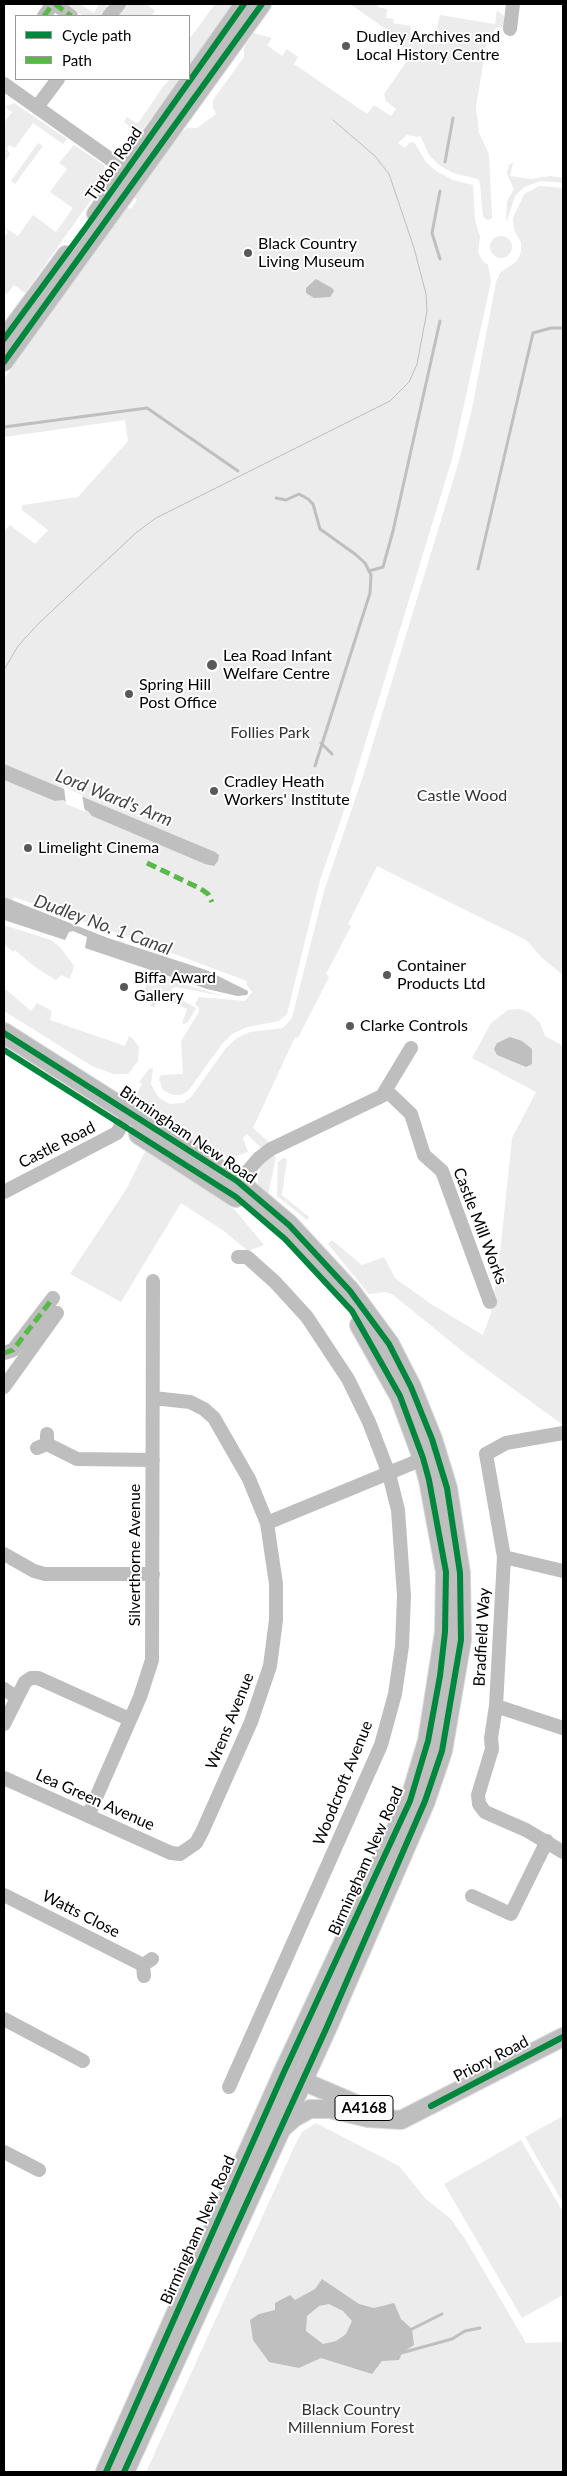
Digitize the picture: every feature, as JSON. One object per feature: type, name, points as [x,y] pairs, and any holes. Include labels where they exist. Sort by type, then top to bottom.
[{"type":"highway","name":"Birmingham New Road","points":[[4,1033],[233,1187],[285,1239],[352,1311],[400,1396],[447,1488],[460,1573],[461,1640],[442,1751],[425,1801],[280,2131],[124,2472]]},
{"type":"highway","name":"Birmingham New Road","points":[[4,1050],[122,1124],[233,1187]]},
{"type":"highway","name":"Birmingham New Road","points":[[106,2472],[284,2072],[410,1801],[428,1741],[445,1632],[446,1572],[430,1480],[430,1456]]},
{"type":"main road","name":"Tipton Road","points":[[131,174],[244,4]]},
{"type":"main road","name":"Tipton Road","points":[[4,362],[29,315],[131,174],[262,4]]},
{"type":"main road","name":"Tipton Road","points":[[4,339],[29,315]]},
{"type":"main road","name":"Priory Road","points":[[280,2131],[294,2118],[310,2109],[330,2109],[386,2120],[401,2120],[563,2037]]},
{"type":"main road","name":"Priory Road","points":[[284,2072],[367,2109],[392,2112],[431,2106]]},
{"type":"street","points":[[45,15],[54,4],[70,15]]},
{"type":"street","points":[[110,15],[119,4]]},
{"type":"street","points":[[510,29],[513,4]]},
{"type":"street","points":[[37,107],[57,80]]},
{"type":"street","points":[[5,88],[37,107],[131,174]]},
{"type":"street","points":[[233,1187],[259,1158],[271,1149],[376,1100],[386,1091],[411,1048]]},
{"type":"street","name":"Castle Mill Works","points":[[386,1091],[411,1114],[424,1155],[442,1171],[490,1302]]},
{"type":"street","name":"Castle Road","points":[[4,1192],[117,1133],[122,1124]]},
{"type":"street","name":"Woodcroft Avenue","points":[[229,2087],[381,1745],[394,1694],[402,1646],[404,1596],[398,1510],[389,1474],[370,1422],[348,1379],[307,1317],[275,1282],[247,1257],[238,1257]]},
{"type":"street","name":"Silverthorne Avenue","points":[[88,1816],[148,1678],[152,1660],[154,1281]]},
{"type":"street","points":[[4,1353],[13,1350],[53,1298]]},
{"type":"street","points":[[4,1387],[57,1313]]},
{"type":"street","name":"Wrens Avenue","points":[[153,1398],[190,1402],[204,1409],[214,1418],[249,1479],[267,1523],[276,1584],[276,1620],[270,1666],[261,1696],[196,1843],[180,1854],[171,1853]]},
{"type":"street","name":"Bradfield Way","points":[[563,1433],[506,1443],[486,1454],[504,1557],[496,1706],[490,1738],[492,1749],[478,1795],[479,1804],[485,1812],[547,1841],[563,1852]]},
{"type":"street","points":[[44,1442],[77,1458],[153,1460]]},
{"type":"street","points":[[267,1523],[430,1456]]},
{"type":"street","points":[[4,1554],[45,1574],[152,1574]]},
{"type":"street","points":[[504,1557],[563,1571]]},
{"type":"street","points":[[4,1724],[25,1682],[38,1678],[129,1719]]},
{"type":"street","points":[[4,1689],[16,1697]]},
{"type":"street","points":[[496,1706],[563,1728]]},
{"type":"street","name":"Lea Green Avenue","points":[[4,1778],[171,1853]]},
{"type":"street","points":[[472,1896],[511,1914],[547,1841]]},
{"type":"street","name":"Watts Close","points":[[4,1895],[146,1967]]},
{"type":"street","points":[[4,2019],[86,2063]]},
{"type":"street","points":[[4,2152],[42,2171]]},
{"type":"green space","points":[[66,4],[80,4],[94,13],[99,4],[105,4],[108,8],[104,15],[82,15]]},
{"type":"green space","points":[[126,4],[148,4],[155,11],[152,15],[118,15]]},
{"type":"green space","points":[[215,4],[234,4],[190,66],[191,37]]},
{"type":"green space","name":"Follies Park","points":[[350,4],[378,4],[378,7],[387,9],[386,18],[394,19],[393,23],[411,26],[410,34],[435,38],[440,15],[495,24],[497,10],[506,18],[506,27],[496,28],[487,40],[476,107],[479,133],[489,154],[492,218],[488,220],[483,217],[478,179],[453,173],[439,165],[429,155],[420,135],[418,137],[407,135],[398,143],[405,148],[409,143],[414,142],[426,162],[436,171],[453,180],[473,185],[475,220],[480,237],[478,252],[482,260],[488,265],[491,282],[452,459],[350,793],[320,880],[287,1014],[279,1021],[247,1027],[232,1034],[222,1044],[188,1091],[181,1095],[173,1095],[163,1090],[159,1079],[161,1075],[183,1074],[181,1041],[199,1012],[199,1008],[195,1004],[199,997],[245,1001],[252,992],[246,984],[247,981],[14,897],[12,901],[4,897],[4,531],[10,525],[35,544],[48,530],[22,510],[22,505],[78,497],[128,441],[125,420],[4,437],[4,379],[127,207],[131,209],[137,200],[134,197],[178,135],[187,128],[197,128],[216,114],[213,108],[213,100],[244,57],[244,47],[253,33],[272,38],[267,45],[282,56],[287,49],[298,57],[294,64],[367,114],[374,105],[391,116],[396,109],[386,101],[384,94],[413,52],[405,47],[403,50],[394,44],[397,37]]},
{"type":"green space","points":[[179,80],[140,133],[124,122],[127,117],[136,123],[139,122],[164,85],[169,81]]},
{"type":"green space","points":[[14,103],[67,139],[63,144],[33,123],[15,148],[9,145],[7,149],[10,154],[4,163],[4,123],[12,112],[5,107]]},
{"type":"green space","points":[[38,143],[43,146],[15,184],[11,181]]},
{"type":"green space","points":[[74,145],[104,165],[106,174],[91,200],[25,293],[14,285],[7,294],[4,292],[4,238],[8,232],[4,227],[18,236],[33,215],[56,232],[73,208],[50,192],[67,169],[59,163]]},
{"type":"green space","points":[[513,162],[510,176],[531,179],[550,176],[563,178],[563,183],[541,181],[524,187],[515,196],[506,223],[507,201],[514,189],[507,174],[509,165]]},
{"type":"green space","name":"Castle Wood","points":[[539,186],[563,188],[563,975],[542,958],[526,940],[377,866],[348,924],[351,926],[326,974],[329,977],[298,1038],[295,1037],[253,1128],[270,1143],[262,1149],[247,1134],[243,1138],[248,1152],[234,1157],[223,1157],[207,1151],[170,1127],[150,1111],[137,1098],[142,1084],[139,1082],[149,1069],[153,1068],[151,1084],[158,1097],[170,1104],[183,1103],[191,1097],[226,1048],[237,1038],[250,1032],[283,1028],[292,1018],[324,891],[363,776],[459,461],[472,409],[496,282],[500,273],[517,261],[521,252],[521,242],[514,230],[513,218],[524,194]]},
{"type":"green space","points":[[501,236],[509,239],[512,247],[509,255],[501,258],[493,255],[490,247],[493,239]]},
{"type":"green space","points":[[4,925],[51,940],[60,947],[74,966],[70,979],[61,975],[56,980],[35,967],[15,950],[13,952],[4,944]]},
{"type":"green space","points":[[162,977],[222,996],[176,987],[172,989],[173,995],[196,1008],[188,1022],[184,1024],[182,1023],[187,1009],[161,996],[160,1003],[156,1002],[154,1007],[150,1006],[151,1003],[141,1000],[146,985],[155,986]]},
{"type":"green space","points":[[4,988],[31,1011],[37,1003],[52,1011],[50,1020],[125,1046],[129,1036],[139,1047],[138,1061],[128,1074],[114,1074],[92,1066],[4,1011]]},
{"type":"green space","points":[[520,1009],[530,1013],[540,1023],[545,1036],[563,1046],[563,1425],[467,1355],[392,1294],[385,1292],[369,1294],[328,1244],[332,1240],[362,1265],[384,1257],[395,1278],[431,1304],[483,1335],[491,1313],[499,1263],[512,1138],[536,1092],[472,1058],[491,1023],[508,1010]]},
{"type":"green space","points":[[147,1148],[235,1210],[264,1245],[248,1251],[224,1231],[181,1203],[121,1302],[70,1274],[127,1188]]},
{"type":"green space","points":[[273,1154],[276,1157],[268,1195],[258,1185],[258,1177],[261,1165]]},
{"type":"green space","points":[[283,1158],[287,1159],[282,1195],[309,1217],[307,1220],[277,1196],[278,1162]]},
{"type":"green space","points":[[563,2116],[563,2203],[525,2137]]},
{"type":"green space","name":"Black Country Millennium Forest","points":[[316,2123],[399,2166],[426,2199],[451,2219],[467,2242],[526,2343],[563,2342],[563,2472],[146,2472],[295,2145],[302,2132]]},
{"type":"green space","points":[[521,2140],[563,2212],[563,2295],[522,2318],[444,2184]]},
{"type":"shaded area","points":[[316,279],[332,288],[334,291],[330,297],[314,298],[306,293],[306,288]]},
{"type":"shaded area","points":[[4,764],[215,852],[219,855],[218,861],[214,866],[205,864],[92,816],[88,811],[63,800],[55,801],[4,780]]},
{"type":"shaded area","points":[[4,897],[108,938],[206,970],[248,991],[248,993],[247,995],[237,996],[207,989],[85,948],[87,937],[73,931],[69,932],[65,940],[4,920]]},
{"type":"shaded area","points":[[510,1037],[522,1041],[532,1049],[532,1064],[526,1067],[497,1055],[494,1049],[497,1043]]},
{"type":"shaded area","points":[[322,2279],[359,2304],[374,2308],[394,2303],[401,2319],[412,2329],[414,2345],[402,2353],[399,2360],[382,2361],[372,2374],[321,2358],[299,2368],[269,2362],[253,2340],[250,2320],[259,2314],[275,2310],[275,2303],[290,2295],[295,2300],[315,2289]],"holes":[[[329,2304],[343,2311],[352,2321],[346,2334],[336,2341],[323,2344],[306,2331],[307,2316],[319,2306]]]},
{"type":"pier","points":[[64,787],[82,795],[85,812],[66,804]]},
{"type":"waterway","points":[[445,162],[453,118]]},
{"type":"waterway","points":[[440,191],[432,233],[440,259]]},
{"type":"waterway","points":[[369,571],[383,567],[393,531],[440,321]]},
{"type":"waterway","points":[[478,569],[533,333],[551,328],[563,328]]},
{"type":"waterway","points":[[4,427],[147,408],[238,471]]},
{"type":"waterway","points":[[276,498],[286,500],[299,494],[308,499],[313,504],[320,529],[365,563],[371,575],[370,593],[315,766]]},
{"type":"waterway","points":[[321,743],[332,754]]},
{"type":"waterway","points":[[412,2329],[442,2314]]},
{"type":"waterway","points":[[401,2353],[452,2339],[465,2331],[480,2328]]},
{"type":"tram line","points":[[4,670],[18,646],[39,623],[137,532],[156,518],[390,401],[409,382],[417,364],[427,311],[426,294],[414,248],[389,174],[375,156],[333,120]]},
{"type":"marked path","points":[[45,15],[53,4]]},
{"type":"marked path","points":[[55,4],[70,15]]},
{"type":"marked path","points":[[147,863],[201,889],[208,894],[212,902]]},
{"type":"marked path","points":[[4,1353],[13,1350],[53,1298]]},
{"type":"cycle path","points":[[4,339],[87,226],[244,4]]},
{"type":"cycle path","points":[[4,362],[262,4]]},
{"type":"cycle path","points":[[4,1033],[237,1181],[289,1225],[350,1291],[389,1344],[411,1387],[432,1439],[447,1488],[460,1573],[461,1640],[442,1751],[425,1801],[326,2029],[124,2472]]},
{"type":"cycle path","points":[[4,1050],[236,1197],[285,1239],[352,1311],[400,1396],[423,1458],[429,1480],[446,1572],[445,1632],[440,1676],[428,1741],[410,1801],[284,2072],[106,2472]]},
{"type":"cycle path","points":[[431,2106],[563,2037]]},
{"type":"place","name":"Dudley Archives and Local History Centre","points":[[346,46]]},
{"type":"place","name":"Black Country Living Museum","points":[[248,253]]},
{"type":"place","name":"Lea Road Infant Welfare Centre","points":[[212,665]]},
{"type":"place","name":"Spring Hill Post Office","points":[[129,694]]},
{"type":"place","name":"Cradley Heath Workers' Institute","points":[[214,791]]},
{"type":"place","name":"Limelight Cinema","points":[[28,848]]},
{"type":"place","name":"Container Products Ltd","points":[[387,975]]},
{"type":"place","name":"Biffa Award Gallery","points":[[124,987]]},
{"type":"place","name":"Clarke Controls","points":[[350,1026]]},
{"type":"water label","name":"Lord Ward's Arm","points":[[114,798]]},
{"type":"water label","name":"Dudley No. 1 Canal","points":[[103,925]]}]
